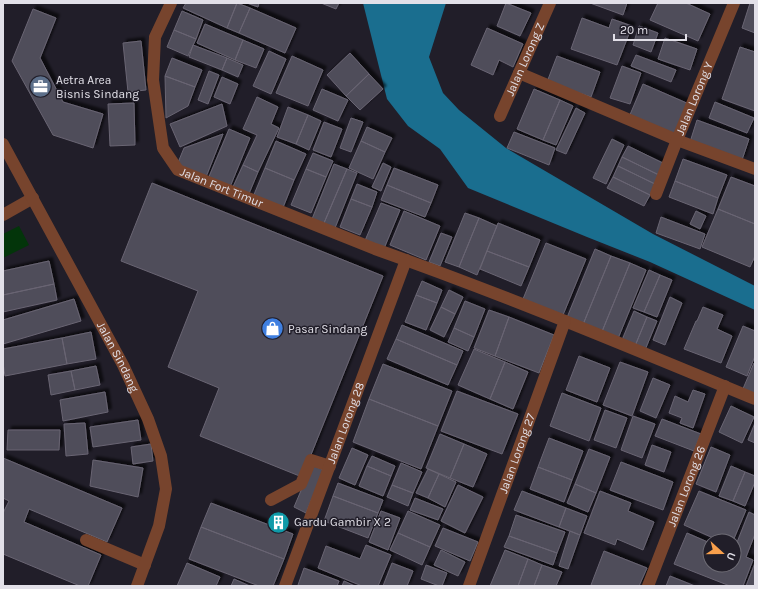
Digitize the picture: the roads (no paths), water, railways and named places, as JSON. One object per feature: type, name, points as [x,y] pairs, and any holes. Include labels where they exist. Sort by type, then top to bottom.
[{"type":"street","name":"Jalan Fort Timur","points":[[171,3],[155,37],[153,80],[163,148],[178,170],[375,249],[565,321],[755,399]]},
{"type":"street","name":"Jalan Lorong Z","points":[[500,116],[550,3]]},
{"type":"street","name":"Jalan Lorong Y","points":[[656,194],[734,3]]},
{"type":"street","points":[[520,73],[677,140],[755,169]]},
{"type":"street","name":"Jalan Sindang","points":[[3,144],[123,365],[148,419],[161,456],[166,489],[159,526],[137,586]]},
{"type":"street","points":[[3,215],[33,198]]},
{"type":"street","name":"Jalan Lorong 28","points":[[285,586],[406,260]]},
{"type":"street","name":"Jalan Lorong 27","points":[[469,586],[565,321]]},
{"type":"street","name":"Jalan Lorong 26","points":[[648,586],[725,386]]},
{"type":"street","points":[[271,500],[301,484],[311,460],[330,466]]},
{"type":"street","points":[[86,540],[145,565]]},
{"type":"water","points":[[363,3],[446,3],[429,57],[443,93],[459,110],[506,148],[653,234],[755,286],[755,310],[650,262],[468,188],[440,149],[408,126],[387,99]]},
{"type":"place","name":"Aetra Area Bisnis Sindang","points":[[41,87]]},
{"type":"place","name":"Pasar Sindang","points":[[272,329]]},
{"type":"place","name":"Gardu Gambir X 2","points":[[278,522]]}]
